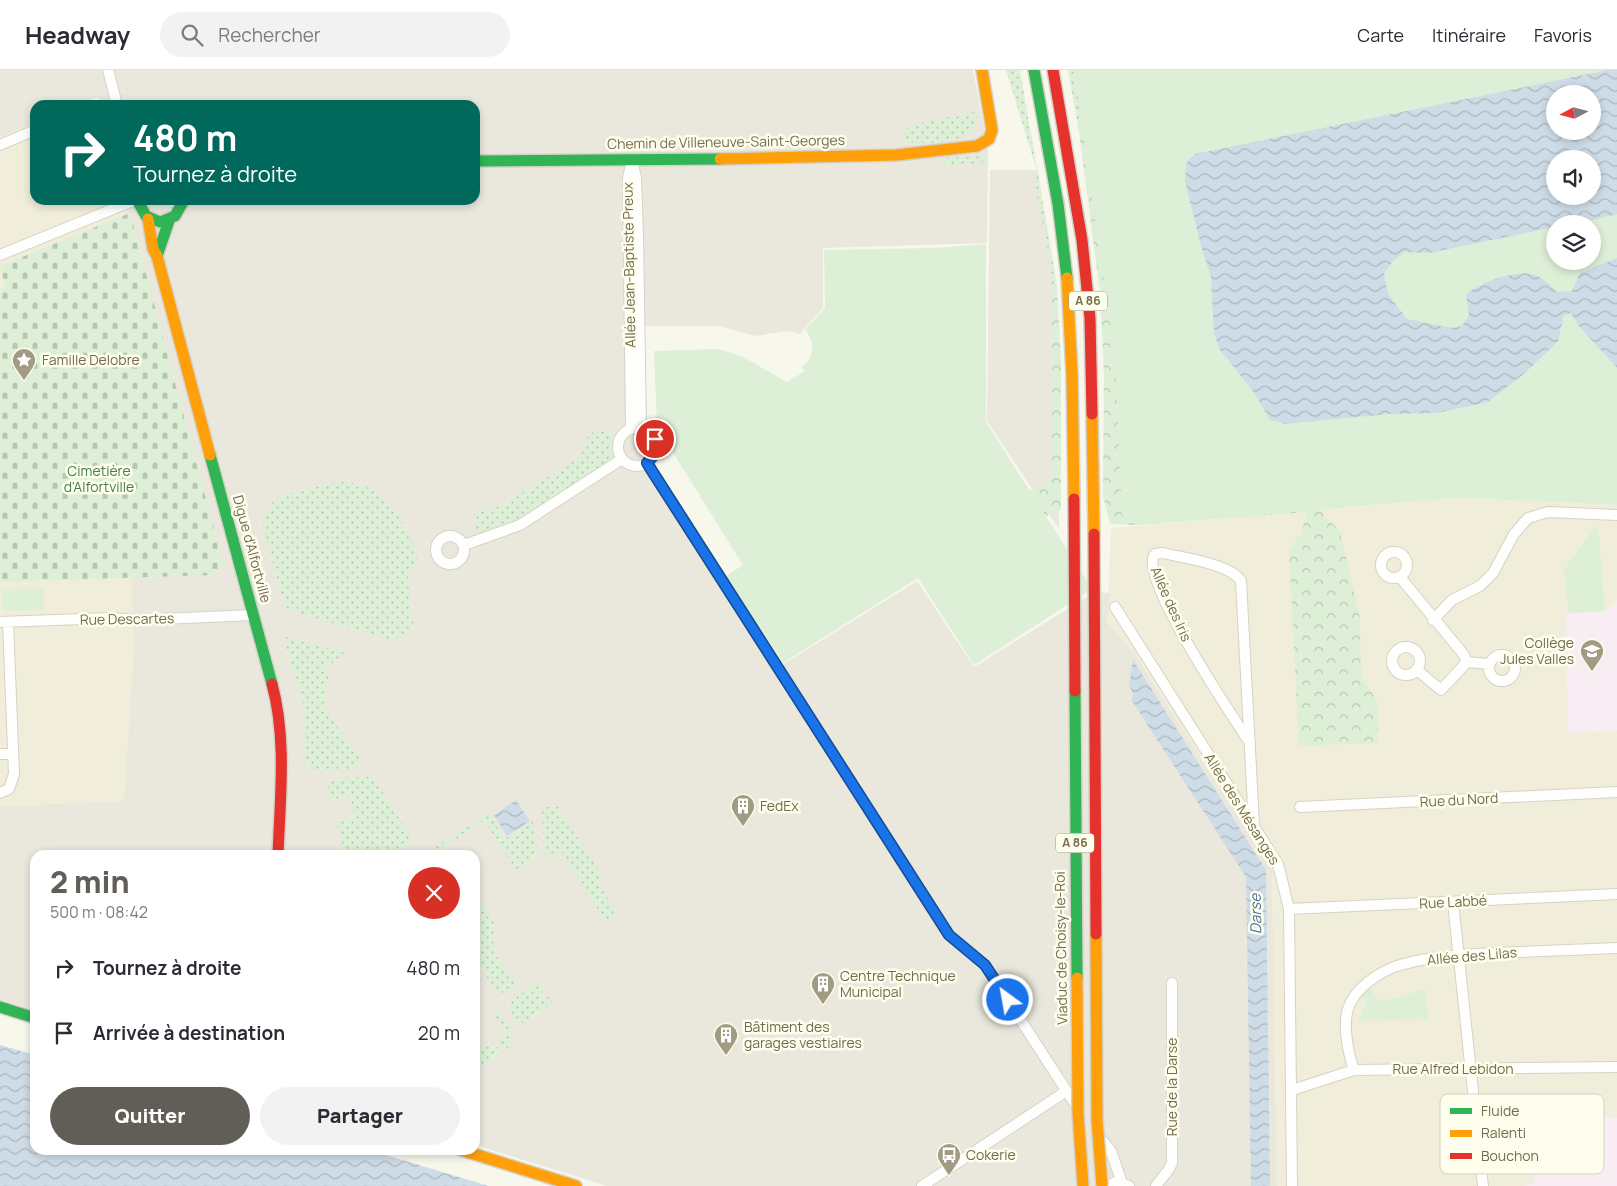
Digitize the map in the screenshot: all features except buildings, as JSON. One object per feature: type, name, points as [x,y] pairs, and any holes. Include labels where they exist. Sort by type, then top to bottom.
[{"type":"main road","name":"Chemin de Villeneuve-Saint-Georges","points":[[480,161],[897,155],[977,146],[989,139],[992,130],[990,104],[982,70]]},
{"type":"main road","name":"Viaduc de Choisy-le-Roi","points":[[1034,70],[1056,185],[1064,249],[1072,363],[1078,1113],[1083,1186]]},
{"type":"main road","name":"A 86","points":[[1053,70],[1082,240],[1090,318],[1094,534],[1096,1112],[1102,1186]]},
{"type":"main road","points":[[138,205],[142,214],[158,223],[169,221],[180,213],[182,205]]},
{"type":"main road","name":"Digue d'Alfortville","points":[[148,219],[153,249],[157,256],[279,711],[281,744],[278,850]]},
{"type":"main road","points":[[157,256],[169,221]]},
{"type":"main road","points":[[0,1007],[30,1016]]},
{"type":"main road","points":[[477,1155],[576,1186]]},
{"type":"street","points":[[108,70],[116,100]]},
{"type":"street","points":[[0,144],[30,132]]},
{"type":"street","name":"Allée Jean-Baptiste Preux","points":[[632,160],[636,178],[638,236],[636,428]]},
{"type":"street","points":[[0,255],[124,205]]},
{"type":"street","points":[[636,428],[652,434],[657,445],[653,458],[647,463],[637,466],[630,465],[622,459],[618,451],[619,438],[623,433],[636,428]]},
{"type":"street","points":[[464,545],[520,525],[622,459]]},
{"type":"street","points":[[647,463],[949,935],[985,965],[1065,1092],[1111,1151],[1126,1184],[1108,1186]]},
{"type":"street","points":[[1433,620],[1452,600],[1480,586],[1493,573],[1517,530],[1534,514],[1548,512],[1617,515]]},
{"type":"street","name":"Allée des Iris","points":[[1250,743],[1208,681],[1172,613],[1153,570],[1152,560],[1155,554],[1163,553],[1226,569],[1238,576],[1241,581],[1250,743],[1254,827]]},
{"type":"street","points":[[1400,577],[1433,620],[1464,655],[1467,662]]},
{"type":"street","name":"Allée des Mésanges","points":[[1114,607],[1278,864],[1289,909],[1292,1186]]},
{"type":"street","name":"Rue Descartes","points":[[4,622],[110,618],[138,620],[254,614]]},
{"type":"street","points":[[4,622],[14,774],[5,791]]},
{"type":"street","points":[[1467,662],[1489,664]]},
{"type":"street","points":[[1417,670],[1441,690],[1467,662]]},
{"type":"street","points":[[0,754],[13,754]]},
{"type":"street","name":"Rue du Nord","points":[[1300,807],[1617,792]]},
{"type":"street","name":"Rue Labbé","points":[[1289,909],[1617,894]]},
{"type":"street","points":[[1453,902],[1473,1094]]},
{"type":"street","name":"Allée des Lilas","points":[[1354,1070],[1346,1025],[1349,1006],[1361,988],[1371,979],[1394,968],[1426,959],[1458,955],[1617,948]]},
{"type":"street","name":"Rue de la Darse","points":[[1156,1186],[1172,1163],[1172,984]]},
{"type":"street","name":"Rue Alfred Lebidon","points":[[1292,1090],[1354,1070],[1617,1067]]},
{"type":"street","points":[[922,1186],[1065,1092]]},
{"type":"shaded area","points":[[0,70],[973,70],[988,148],[987,243],[823,248],[823,308],[800,334],[787,331],[756,336],[719,326],[636,326],[638,403],[654,462],[723,576],[782,665],[917,581],[974,667],[1095,592],[1110,593],[1107,622],[1133,651],[1272,870],[1277,1186],[607,1186],[480,1147],[480,850],[30,850],[30,1008],[0,999],[0,806],[124,801],[134,642],[131,578],[216,575],[223,563],[127,205],[480,205],[480,100],[99,100],[98,97],[91,100],[30,100],[30,125],[0,137]]},
{"type":"shaded area","name":"Cimetière d'Alfortville","points":[[30,125],[30,205],[127,205],[223,563],[216,575],[131,578],[134,642],[124,801],[0,806],[0,137]]},
{"type":"shaded area","points":[[990,170],[1038,170],[1056,286],[1059,529],[987,421]]},
{"type":"shaded area","points":[[1460,498],[1617,505],[1617,1186],[1277,1186],[1272,870],[1133,651],[1107,622],[1111,528]]},
{"type":"shaded area","name":"Collège Jules Valles","points":[[1617,600],[1617,731],[1568,733],[1566,614],[1606,611]]},
{"type":"shaded area","points":[[1604,1117],[1617,1117],[1617,1186],[1523,1186],[1534,1184],[1533,1174],[1604,1174]]},
{"type":"green space","points":[[1006,70],[1020,70],[1038,173]]},
{"type":"green space","points":[[1068,70],[1074,70],[1084,133],[1079,132]]},
{"type":"green space","points":[[1074,70],[1114,70],[1305,496],[1340,531],[1360,618],[1361,674],[1377,701],[1378,743],[1299,746],[1289,552],[1301,533],[1307,512],[1138,525],[1110,524],[1103,496],[1104,374],[1100,293],[1079,132],[1084,133]]},
{"type":"green space","points":[[1074,70],[1617,70],[1617,505],[1460,498],[1138,525],[1122,515],[1115,360]]},
{"type":"green space","points":[[975,112],[978,115],[973,130],[958,139],[938,143],[904,142],[906,130],[910,125]]},
{"type":"green space","points":[[984,156],[987,160],[979,164],[976,161],[976,164],[942,165],[946,158]]},
{"type":"green space","points":[[1038,174],[1057,286],[1052,286],[1051,266],[1033,175]]},
{"type":"green space","name":"Cimetière d'Alfortville","points":[[130,213],[223,563],[216,575],[0,582],[0,291],[6,289],[0,266]]},
{"type":"green space","points":[[986,244],[986,422],[1092,589],[974,665],[918,578],[783,663],[726,576],[743,565],[657,427],[654,351],[719,349],[741,356],[787,382],[805,371],[802,367],[809,359],[812,344],[805,330],[825,308],[824,250],[934,248]]},
{"type":"green space","points":[[1052,286],[1057,286],[1061,364],[1061,509],[1046,516],[1029,491],[1052,481]]},
{"type":"green space","points":[[601,429],[613,434],[610,461],[521,520],[482,534],[473,526],[478,513],[504,504],[580,457],[589,434]]},
{"type":"green space","points":[[347,482],[361,485],[374,491],[384,499],[393,509],[408,533],[418,560],[408,576],[413,624],[409,630],[393,640],[291,611],[286,607],[283,600],[263,528],[263,520],[268,509],[280,497],[322,485]]},
{"type":"green space","points":[[1598,523],[1605,611],[1569,613],[1564,569]]},
{"type":"green space","points":[[43,588],[44,610],[3,611],[2,589]]},
{"type":"green space","points":[[286,637],[346,653],[325,668],[330,681],[325,691],[325,701],[333,721],[360,757],[360,764],[355,769],[317,772],[307,761],[304,753],[305,716],[303,700],[288,652]]},
{"type":"green space","points":[[367,777],[375,780],[413,840],[398,850],[339,850],[342,842],[337,823],[355,817],[348,796],[330,801],[327,784],[335,779]]},
{"type":"green space","points":[[547,807],[558,807],[603,877],[597,881],[617,913],[605,921],[560,848],[547,857],[544,851],[542,812]]},
{"type":"green space","points":[[489,813],[505,839],[533,821],[538,856],[516,870],[484,821],[445,846],[447,850],[431,850]]},
{"type":"green space","points":[[480,901],[494,923],[493,950],[517,986],[505,992],[494,989],[480,966]]},
{"type":"green space","points":[[540,982],[545,990],[540,994],[543,1000],[549,996],[552,1004],[522,1023],[515,1022],[508,1005],[511,1000]]},
{"type":"green space","points":[[1369,988],[1381,1002],[1425,989],[1429,1019],[1358,1021],[1367,1001],[1360,996]]},
{"type":"green space","points":[[499,1010],[512,1034],[509,1047],[503,1052],[497,1042],[507,1034],[494,1014]]},
{"type":"green space","points":[[494,1043],[501,1053],[484,1064],[480,1064],[480,1044],[483,1049]]},
{"type":"water","points":[[1608,70],[1617,70],[1617,214],[1601,218],[1601,215],[1546,215],[1546,229],[1429,253],[1404,252],[1393,261],[1384,273],[1388,294],[1407,319],[1452,328],[1462,326],[1469,315],[1466,295],[1471,290],[1487,282],[1497,278],[1525,273],[1532,274],[1546,281],[1557,292],[1572,291],[1580,273],[1587,270],[1601,270],[1601,264],[1617,258],[1617,368],[1578,325],[1571,313],[1564,315],[1558,341],[1525,373],[1488,402],[1437,413],[1389,414],[1285,424],[1270,420],[1253,391],[1220,350],[1214,334],[1211,277],[1202,250],[1185,181],[1186,163],[1195,154]]},
{"type":"water","name":"Darse","points":[[1133,660],[1266,870],[1270,1186],[1251,1186],[1246,877],[1132,701],[1133,693],[1129,686]]},
{"type":"water","points":[[516,800],[530,821],[507,836],[494,815]]},
{"type":"water","points":[[0,1045],[30,1054],[30,1155],[386,1155],[489,1186],[0,1186]]},
{"type":"traffic: fast","points":[[1034,70],[1058,204],[1067,278]]},
{"type":"traffic: fast","points":[[480,161],[720,159]]},
{"type":"traffic: fast","points":[[140,205],[146,216],[160,222],[175,216],[181,205]]},
{"type":"traffic: fast","points":[[157,256],[169,221]]},
{"type":"traffic: fast","points":[[210,455],[272,684]]},
{"type":"traffic: fast","points":[[1075,691],[1077,978]]},
{"type":"traffic: fast","points":[[0,1007],[30,1016]]},
{"type":"traffic: slow","points":[[720,159],[897,155],[977,146],[989,139],[992,130],[982,70]]},
{"type":"traffic: slow","points":[[148,219],[153,249],[157,256],[210,455]]},
{"type":"traffic: slow","points":[[1067,278],[1072,374],[1074,499]]},
{"type":"traffic: slow","points":[[1092,414],[1094,534]]},
{"type":"traffic: slow","points":[[1096,934],[1097,1120],[1102,1186]]},
{"type":"traffic: slow","points":[[1077,978],[1078,1113],[1083,1186]]},
{"type":"traffic: slow","points":[[477,1155],[576,1186]]},
{"type":"traffic: jam","points":[[1053,70],[1082,240],[1090,318],[1092,414]]},
{"type":"traffic: jam","points":[[1074,499],[1075,691]]},
{"type":"traffic: jam","points":[[1094,534],[1096,934]]},
{"type":"traffic: jam","points":[[272,684],[277,705],[281,747],[278,850]]},
{"type":"place","name":"Famille Delobre","points":[[24,381]]},
{"type":"place","name":"Collège Jules Valles","points":[[1592,672]]},
{"type":"place","name":"FedEx","points":[[743,827]]},
{"type":"place","name":"Centre Technique Municipal","points":[[823,1005]]},
{"type":"place","name":"Bâtiment des garages vestiaires","points":[[726,1056]]},
{"type":"place","name":"Cokerie","points":[[949,1176]]},
{"type":"route","points":[[655,439],[657,445],[656,452],[647,463],[652,471],[949,935],[985,965],[1008,1000]]}]
